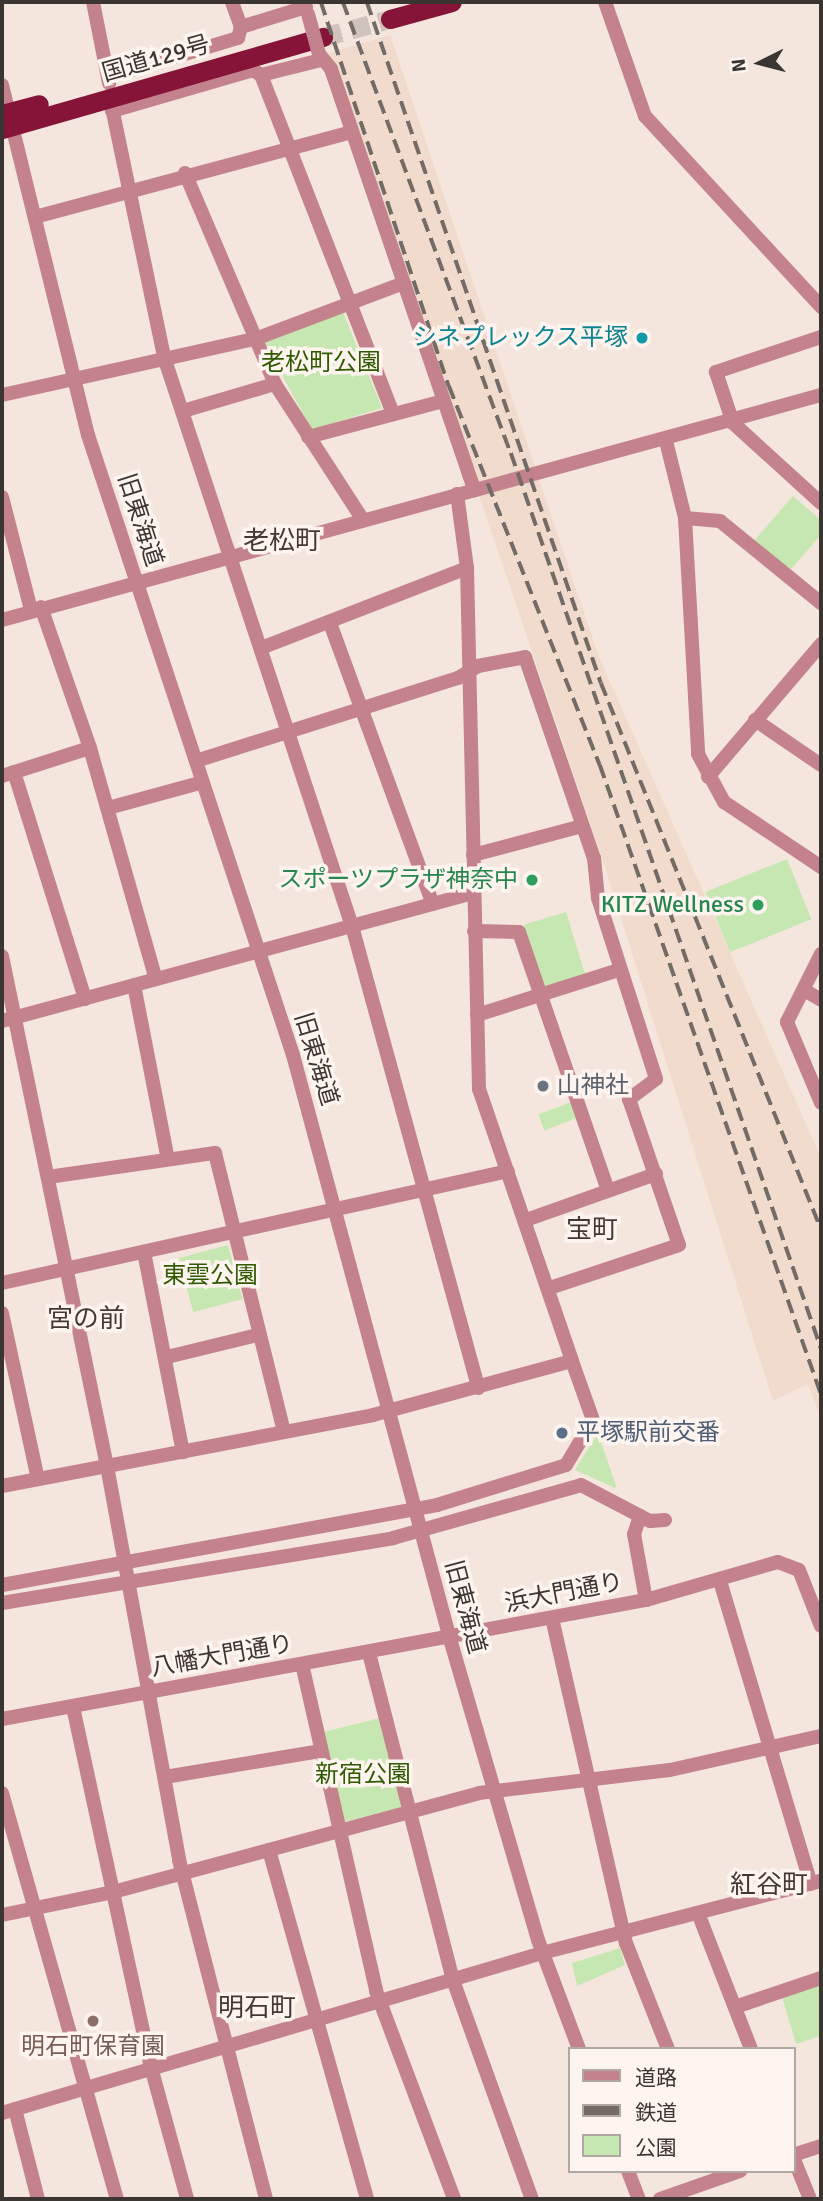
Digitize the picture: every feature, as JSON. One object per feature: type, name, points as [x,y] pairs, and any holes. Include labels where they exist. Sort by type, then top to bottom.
[{"type":"highway","points":[[418,2],[389,15],[452,2]]},
{"type":"highway","name":"国道129号","points":[[6,120],[110,93],[315,28]]},
{"type":"street","points":[[93,2],[125,190],[164,357],[352,926],[428,1189],[478,1388]]},
{"type":"street","points":[[110,93],[238,38],[241,27],[232,2]]},
{"type":"street","points":[[605,2],[645,116],[821,307]]},
{"type":"street","points":[[241,27],[315,28]]},
{"type":"street","points":[[261,75],[315,28]]},
{"type":"street","points":[[315,28],[474,490]]},
{"type":"street","points":[[110,93],[253,70],[261,75],[289,153],[393,414]]},
{"type":"street","name":"旧東海道","points":[[2,85],[6,120],[35,217],[74,378],[136,578],[258,951],[335,1209],[450,1639],[542,1953],[578,2047]]},
{"type":"street","points":[[35,217],[185,173],[289,153],[352,132]]},
{"type":"street","points":[[185,173],[275,384],[360,517]]},
{"type":"street","points":[[2,396],[164,357],[255,339],[404,283]]},
{"type":"street","points":[[821,337],[716,372],[733,423],[821,503]]},
{"type":"street","points":[[183,411],[275,384]]},
{"type":"street","points":[[2,620],[136,578],[360,517],[666,441],[821,395]]},
{"type":"street","points":[[308,437],[443,401]]},
{"type":"street","points":[[666,441],[685,517],[698,754],[708,777],[724,802],[821,867]]},
{"type":"street","points":[[2,1585],[415,1510],[566,1465],[593,1420],[550,1288],[479,1088],[467,568],[457,494]]},
{"type":"street","points":[[2,502],[36,609],[90,748],[156,979]]},
{"type":"street","points":[[685,517],[720,521],[821,603]]},
{"type":"street","points":[[261,649],[467,568]]},
{"type":"street","points":[[330,624],[359,709],[433,904]]},
{"type":"street","points":[[708,777],[821,644]]},
{"type":"street","points":[[196,761],[525,657],[582,826],[620,970],[656,1079],[629,1098],[679,1245],[550,1288]]},
{"type":"street","points":[[755,720],[821,765]]},
{"type":"street","points":[[85,999],[8,774],[90,748]]},
{"type":"street","points":[[108,808],[203,782]]},
{"type":"street","points":[[473,855],[582,826]]},
{"type":"street","points":[[2,1021],[474,893]]},
{"type":"street","points":[[474,931],[519,932],[608,1190]]},
{"type":"street","points":[[821,954],[787,1022],[821,1102]]},
{"type":"street","points":[[2,956],[18,1017],[107,1466],[182,1873],[266,2199]]},
{"type":"street","points":[[477,1015],[620,970]]},
{"type":"street","points":[[134,985],[167,1155]]},
{"type":"street","points":[[804,990],[821,1000]]},
{"type":"street","points":[[48,1177],[167,1155],[215,1153],[257,1335],[284,1431]]},
{"type":"street","points":[[2,1283],[508,1171]]},
{"type":"street","points":[[526,1220],[656,1174]]},
{"type":"street","points":[[144,1252],[167,1357],[183,1452]]},
{"type":"street","points":[[2,1313],[38,1479]]},
{"type":"street","points":[[167,1357],[257,1335]]},
{"type":"street","points":[[2,1486],[388,1412],[572,1361]]},
{"type":"street","points":[[2,1602],[421,1532],[581,1485],[640,1516],[665,1520]]},
{"type":"street","points":[[640,1516],[634,1534],[646,1600]]},
{"type":"street","name":"浜大門通り","points":[[450,1639],[646,1600],[720,1581],[778,1562],[793,1565],[821,1626]]},
{"type":"street","points":[[38,2199],[8,2111],[227,2044],[542,1953],[816,1882],[771,1748],[720,1581]]},
{"type":"street","points":[[552,1618],[592,1782],[624,1933],[667,2047]]},
{"type":"street","name":"八幡大門通り","points":[[2,1719],[450,1639]]},
{"type":"street","points":[[369,1653],[453,1980],[532,2199]]},
{"type":"street","points":[[302,1664],[338,1831],[379,2000],[454,2199]]},
{"type":"street","points":[[73,1707],[151,2067],[187,2199]]},
{"type":"street","points":[[2,1915],[113,1892],[338,1831],[496,1792],[592,1782],[821,1736]]},
{"type":"street","points":[[165,1777],[320,1751]]},
{"type":"street","points":[[2,1793],[117,2199]]},
{"type":"street","points":[[269,1850],[314,2019],[367,2199]]},
{"type":"street","points":[[698,1913],[750,2047]]},
{"type":"street","points":[[735,2007],[821,1978]]},
{"type":"street","points":[[795,2155],[821,2146]]},
{"type":"street","points":[[795,2161],[810,2199]]},
{"type":"street","points":[[629,2173],[639,2199]]},
{"type":"street","points":[[660,2199],[724,2174]]},
{"type":"shaded area","points":[[390,35],[599,657],[821,1158],[821,1419],[808,1384],[773,1401],[602,858],[329,53]]},
{"type":"green space","name":"老松町公園","points":[[342,310],[382,408],[312,430],[263,340]]},
{"type":"green space","points":[[793,496],[821,520],[821,535],[790,570],[753,542]]},
{"type":"green space","name":"KITZ Wellness","points":[[787,859],[811,919],[730,952],[705,892]]},
{"type":"green space","points":[[566,912],[586,977],[544,990],[524,925]]},
{"type":"green space","points":[[571,1102],[577,1118],[544,1130],[538,1115]]},
{"type":"green space","name":"東雲公園","points":[[228,1245],[242,1299],[193,1312],[179,1258]]},
{"type":"green space","points":[[598,1433],[616,1486],[615,1488],[575,1470]]},
{"type":"green space","name":"新宿公園","points":[[380,1718],[402,1807],[344,1822],[322,1733]]},
{"type":"green space","points":[[620,1948],[625,1965],[577,1986],[572,1963]]},
{"type":"green space","points":[[821,1985],[821,2036],[796,2044],[782,1997]]},
{"type":"tunnel","points":[[323,37],[390,19]]},
{"type":"railway","points":[[321,2],[449,386],[600,765],[821,1394]]},
{"type":"railway","points":[[343,2],[511,453],[821,1348]]},
{"type":"railway","points":[[367,2],[601,683],[821,1229]]},
{"type":"place","name":"シネプレックス平塚","points":[[642,338]]},
{"type":"place","name":"スポーツプラザ神奈中","points":[[532,880]]},
{"type":"place","name":"KITZ Wellness","points":[[758,905]]},
{"type":"place","name":"山神社","points":[[543,1086]]},
{"type":"place","name":"平塚駅前交番","points":[[562,1433]]},
{"type":"place","name":"明石町保育園","points":[[93,2021]]},
{"type":"district","name":"老松町","points":[[282,542]]},
{"type":"district","name":"宝町","points":[[592,1231]]},
{"type":"district","name":"宮の前","points":[[86,1320]]},
{"type":"district","name":"紅谷町","points":[[769,1886]]},
{"type":"district","name":"明石町","points":[[257,2009]]}]
